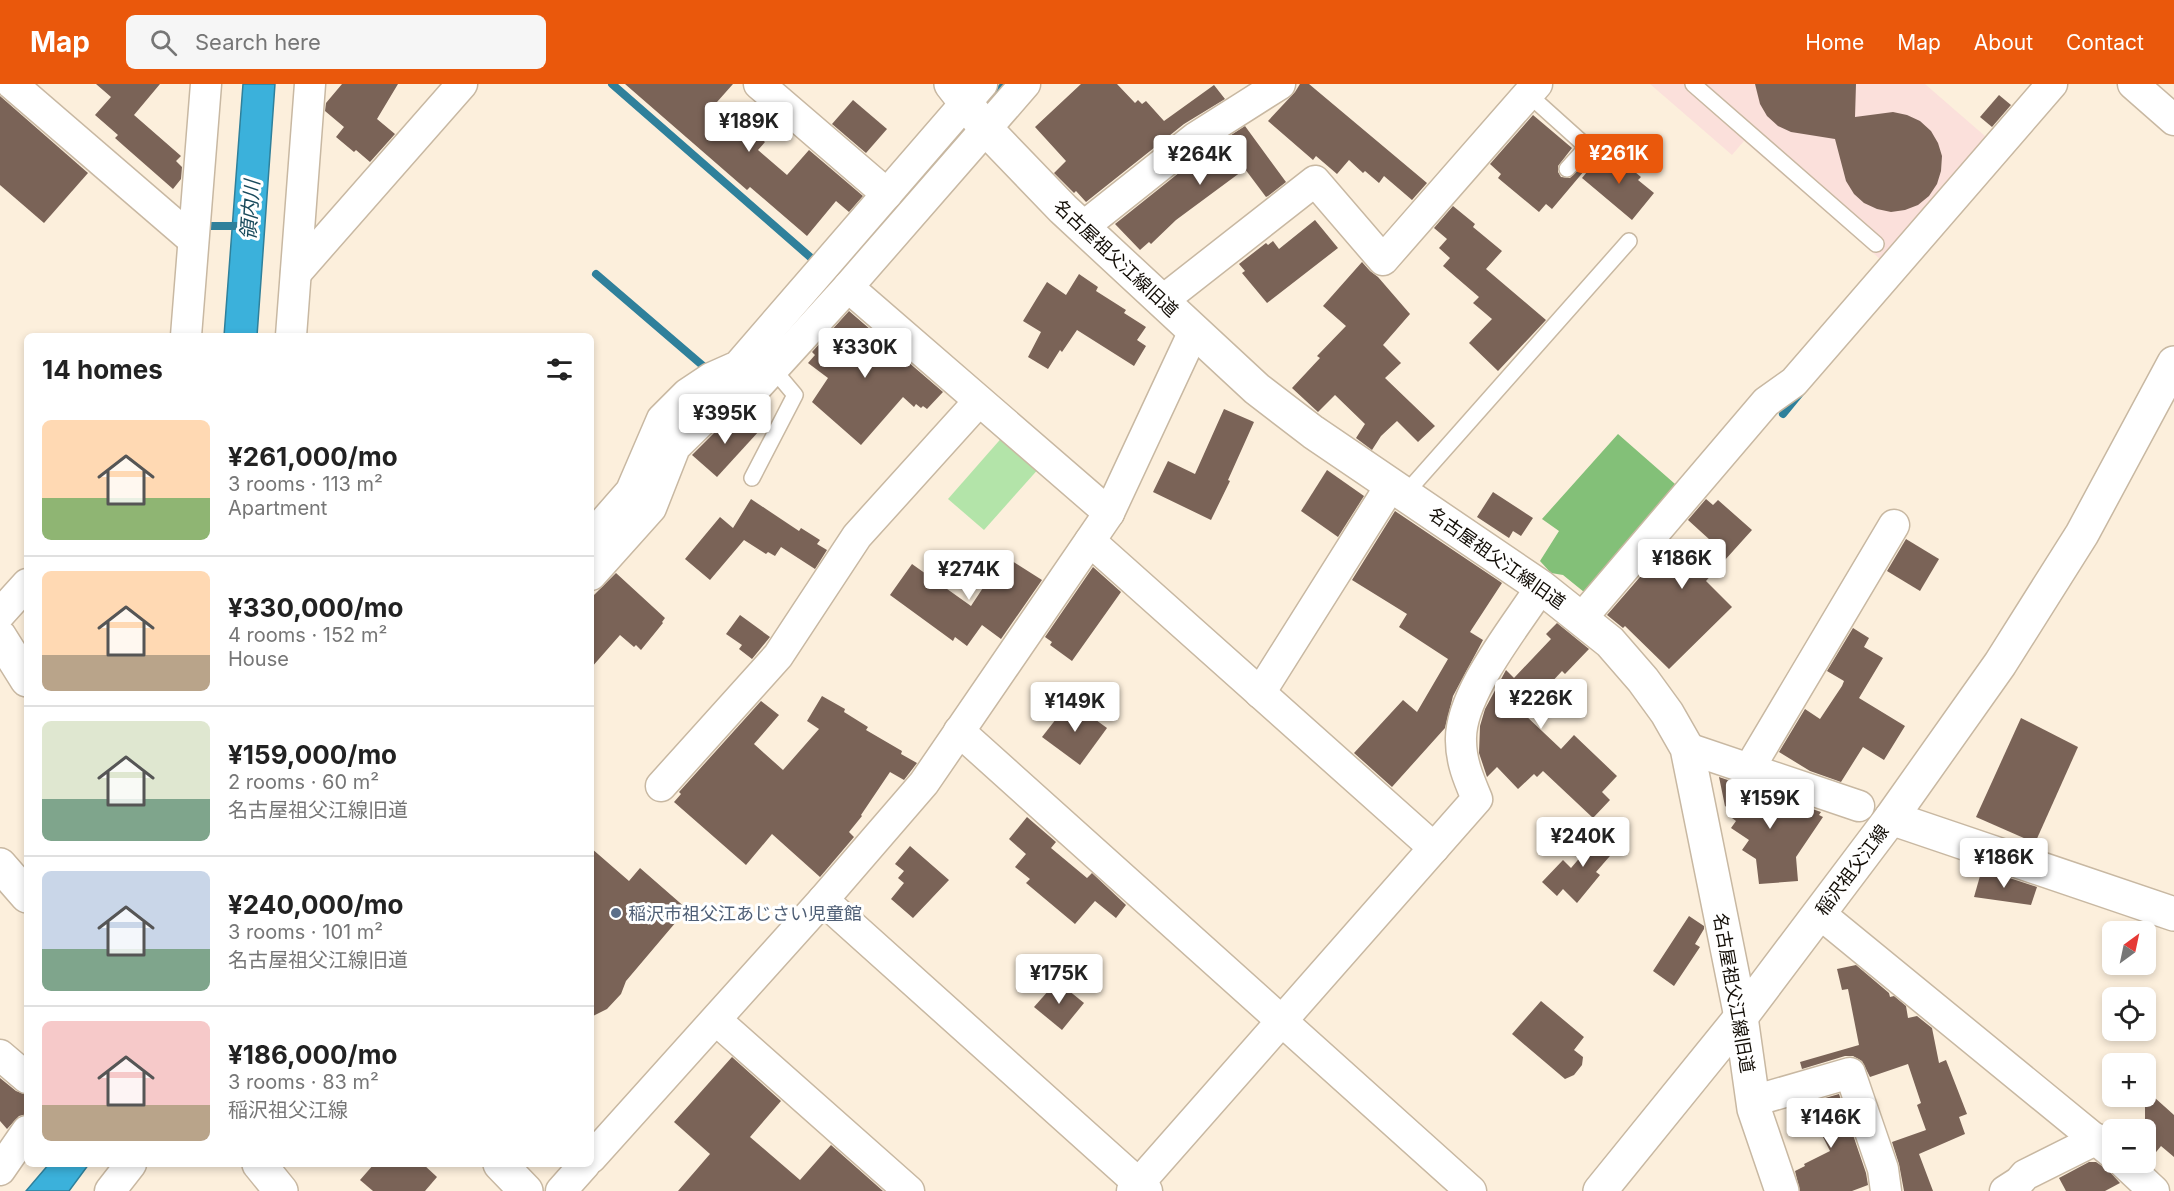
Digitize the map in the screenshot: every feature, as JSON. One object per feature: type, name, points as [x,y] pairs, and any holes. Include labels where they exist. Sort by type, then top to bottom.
[{"type":"street","points":[[12,84],[194,240]]},
{"type":"street","points":[[186,333],[206,84]]},
{"type":"street","points":[[291,333],[310,84]]},
{"type":"street","points":[[296,273],[462,84]]},
{"type":"street","points":[[759,84],[887,194]]},
{"type":"street","points":[[594,572],[651,508],[675,447],[715,408],[753,391],[848,287],[1025,84]]},
{"type":"street","points":[[1083,227],[1195,138],[1280,84]]},
{"type":"street","points":[[1581,619],[1766,402],[1794,382],[2052,84]]},
{"type":"street","points":[[2133,84],[2174,120]]},
{"type":"street","points":[[1162,301],[1315,181],[1383,260],[1533,89]]},
{"type":"street","points":[[594,534],[631,491],[662,419],[687,394],[711,378],[738,366],[887,194],[966,90]]},
{"type":"street","name":"名古屋祖父江線旧道","points":[[966,90],[986,129],[1083,227],[1257,389],[1313,432],[1542,587],[1610,642],[1643,680],[1667,713],[1688,748],[1741,1017],[1753,1101],[1782,1191]]},
{"type":"street","points":[[848,287],[1109,513]]},
{"type":"street","points":[[594,1155],[823,900],[924,783],[1109,513],[1194,331]]},
{"type":"street","points":[[1891,818],[2000,664],[2076,544],[2174,363]]},
{"type":"street","points":[[661,786],[778,656],[856,536],[979,401]]},
{"type":"street","points":[[1260,693],[1398,490]]},
{"type":"street","points":[[1749,769],[1894,525]]},
{"type":"street","points":[[1090,541],[1434,848]]},
{"type":"street","points":[[0,614],[24,587]]},
{"type":"street","points":[[823,900],[1139,1188],[1281,1021],[1477,799],[1463,764],[1460,739],[1465,710],[1478,682],[1542,587]]},
{"type":"street","points":[[0,637],[24,675]]},
{"type":"street","points":[[959,731],[1471,1191]]},
{"type":"street","points":[[1688,748],[1859,806]]},
{"type":"street","name":"稲沢祖父江線","points":[[1600,1191],[1741,1017],[1891,818],[2174,914]]},
{"type":"street","points":[[0,865],[24,893]]},
{"type":"street","points":[[1819,914],[2102,1144]]},
{"type":"street","points":[[716,1020],[909,1191]]},
{"type":"street","points":[[0,1055],[24,1075]]},
{"type":"street","points":[[1753,1101],[1850,1072],[1883,1169],[1886,1191]]},
{"type":"street","points":[[0,1170],[24,1135]]},
{"type":"street","points":[[2005,1191],[2025,1175],[2102,1147]]},
{"type":"street","points":[[110,1191],[128,1167]]},
{"type":"street","points":[[261,1167],[281,1191]]},
{"type":"street","points":[[503,1167],[526,1191]]},
{"type":"street","points":[[561,1191],[582,1167]]},
{"type":"street","points":[[2135,1173],[2154,1191]]},
{"type":"lane","points":[[1693,84],[1876,244]]},
{"type":"lane","points":[[1533,89],[1587,147],[1567,169]]},
{"type":"lane","points":[[1398,490],[1629,241]]},
{"type":"lane","points":[[752,478],[795,395],[774,369]]},
{"type":"shaded area","points":[[1650,84],[1925,84],[1993,143],[1888,266],[1744,141],[1732,155]]},
{"type":"green space","points":[[1005,434],[1041,466],[984,530],[948,499]]},
{"type":"green space","points":[[1618,434],[1683,491],[1595,592],[1584,592],[1563,575],[1551,573],[1540,561],[1559,531],[1542,519]]},
{"type":"water","name":"領内川","points":[[243,84],[275,84],[257,333],[224,333]]},
{"type":"water","points":[[46,1167],[87,1167],[69,1191],[26,1191]]},
{"type":"building","points":[[96,84],[160,84],[134,115],[181,156],[176,161],[182,167],[181,179],[173,189],[115,138],[118,135],[95,115],[111,97]]},
{"type":"building","points":[[342,84],[398,84],[377,119],[395,134],[370,162],[336,137],[344,127],[325,111],[326,103]]},
{"type":"building","points":[[625,84],[733,84],[717,102],[765,142],[758,150],[787,175],[809,150],[863,196],[849,212],[836,201],[807,236],[750,187],[747,190]]},
{"type":"building","points":[[1081,84],[1117,84],[1135,103],[1138,100],[1142,104],[1146,101],[1164,121],[1214,85],[1225,99],[1184,124],[1086,202],[1054,173],[1066,161],[1035,127]]},
{"type":"building","points":[[1300,84],[1309,84],[1427,183],[1412,200],[1384,176],[1379,183],[1349,160],[1337,174],[1316,156],[1313,160],[1268,121]]},
{"type":"building","points":[[1755,84],[1856,84],[1855,117],[1893,112],[1920,121],[1931,131],[1942,156],[1937,184],[1929,196],[1918,205],[1905,210],[1891,212],[1864,203],[1854,194],[1846,181],[1835,139],[1791,132],[1778,126],[1767,116],[1760,104]]},
{"type":"building","points":[[1999,95],[2011,105],[1992,127],[1980,117]]},
{"type":"building","points":[[0,96],[88,173],[44,223],[0,185]]},
{"type":"building","points":[[853,100],[887,129],[866,153],[832,124]]},
{"type":"building","points":[[1533,115],[1572,148],[1558,166],[1561,177],[1570,178],[1587,161],[1590,164],[1552,209],[1546,204],[1539,212],[1498,178],[1501,174],[1490,164]]},
{"type":"building","points":[[1245,126],[1286,182],[1268,196],[1266,197],[1245,169],[1176,220],[1151,244],[1149,242],[1140,250],[1115,224],[1205,152]]},
{"type":"building","points":[[1602,154],[1614,163],[1618,158],[1641,177],[1638,180],[1654,193],[1632,220],[1582,178]]},
{"type":"building","points":[[1453,206],[1475,224],[1473,227],[1502,251],[1486,269],[1546,320],[1498,371],[1469,343],[1492,319],[1473,303],[1479,297],[1443,266],[1450,258],[1439,248],[1447,239],[1434,228]]},
{"type":"building","points":[[1315,220],[1338,248],[1267,303],[1242,273],[1245,271],[1239,264],[1266,243],[1268,245],[1273,241],[1279,249]]},
{"type":"building","points":[[1362,262],[1410,314],[1383,345],[1401,363],[1385,378],[1435,426],[1418,442],[1397,421],[1381,436],[1372,450],[1356,438],[1365,424],[1335,395],[1318,412],[1292,388],[1320,358],[1317,356],[1346,326],[1323,306]]},
{"type":"building","points":[[1079,274],[1098,287],[1096,291],[1126,310],[1124,313],[1146,327],[1137,340],[1146,346],[1134,366],[1077,330],[1048,369],[1028,357],[1041,332],[1023,321],[1037,298],[1047,282],[1066,295]]},
{"type":"building","points":[[849,311],[943,392],[927,409],[916,404],[914,407],[903,397],[861,445],[812,402],[828,378],[808,363],[815,355],[812,352]]},
{"type":"building","points":[[1224,409],[1254,422],[1211,520],[1153,492],[1168,461],[1195,474]]},
{"type":"building","points":[[738,417],[760,430],[717,477],[692,455],[725,422]]},
{"type":"building","points":[[1327,470],[1364,496],[1338,537],[1301,511]]},
{"type":"building","points":[[1493,492],[1533,518],[1521,536],[1513,531],[1509,538],[1477,517]]},
{"type":"building","points":[[751,499],[799,531],[801,528],[820,540],[817,544],[827,550],[815,569],[781,547],[775,556],[768,552],[766,554],[744,540],[710,580],[685,559],[720,517],[733,528]]},
{"type":"building","points":[[1706,499],[1713,505],[1718,500],[1752,530],[1706,581],[1732,607],[1669,669],[1625,626],[1623,628],[1607,615],[1660,554],[1681,572],[1710,540],[1688,520]]},
{"type":"building","points":[[1395,511],[1502,583],[1470,632],[1483,640],[1453,696],[1445,728],[1392,787],[1354,753],[1403,700],[1417,712],[1448,659],[1399,627],[1407,614],[1352,580]]},
{"type":"building","points":[[1906,539],[1939,559],[1920,591],[1887,571]]},
{"type":"building","points":[[1004,556],[1042,580],[1001,639],[982,625],[967,646],[955,637],[953,641],[890,595],[912,564],[971,606]]},
{"type":"building","points":[[1093,567],[1121,592],[1072,661],[1050,645],[1052,642],[1045,637]]},
{"type":"building","points":[[616,573],[665,618],[641,650],[620,635],[594,665],[594,595]]},
{"type":"building","points":[[740,615],[770,637],[752,659],[739,649],[742,645],[726,634]]},
{"type":"building","points":[[1557,623],[1589,649],[1565,674],[1562,671],[1523,713],[1561,749],[1574,735],[1617,776],[1602,792],[1610,800],[1593,818],[1543,771],[1537,777],[1534,774],[1518,789],[1497,767],[1487,777],[1479,753],[1480,726],[1485,709],[1506,670],[1514,678],[1551,639],[1546,634]]},
{"type":"building","points":[[1853,628],[1869,638],[1864,647],[1883,658],[1859,698],[1905,726],[1884,760],[1863,747],[1841,782],[1810,771],[1779,752],[1805,709],[1820,719],[1842,686],[1844,681],[1827,671]]},
{"type":"building","points":[[822,696],[845,709],[844,712],[868,727],[866,730],[902,751],[901,754],[917,763],[904,780],[890,772],[849,832],[854,837],[820,877],[772,834],[746,865],[674,802],[681,794],[679,792],[761,701],[779,715],[754,744],[783,770],[819,729],[807,721]]},
{"type":"building","points":[[1070,701],[1107,728],[1080,765],[1042,737]]},
{"type":"building","points":[[2021,718],[2078,747],[2035,843],[1976,817]]},
{"type":"building","points":[[1719,777],[1821,812],[1819,815],[1823,817],[1796,857],[1798,881],[1759,884],[1756,859],[1742,850],[1749,840],[1731,828],[1736,821],[1728,815],[1731,810],[1725,806]]},
{"type":"building","points":[[1027,817],[1056,842],[1051,848],[1087,878],[1092,873],[1126,905],[1116,918],[1095,901],[1075,924],[1026,883],[1030,879],[1015,867],[1026,854],[1009,839]]},
{"type":"building","points":[[1606,827],[1623,841],[1596,872],[1600,875],[1577,903],[1563,889],[1557,896],[1542,882],[1563,860],[1571,868]]},
{"type":"building","points":[[910,846],[949,880],[913,918],[891,899],[904,883],[898,878],[904,871],[895,864]]},
{"type":"building","points":[[594,851],[629,881],[640,868],[687,909],[626,981],[621,994],[607,1009],[594,1016]]},
{"type":"building","points":[[1982,869],[2037,887],[2031,905],[1974,897]]},
{"type":"building","points":[[1689,916],[1704,926],[1704,929],[1695,944],[1700,947],[1674,986],[1653,971]]},
{"type":"building","points":[[1856,965],[1889,993],[1890,997],[1894,996],[1906,1006],[1908,1018],[1917,1016],[1932,1028],[1939,1063],[1946,1060],[1967,1114],[1959,1117],[1965,1134],[1919,1154],[1933,1191],[1904,1191],[1892,1142],[1926,1130],[1917,1105],[1921,1103],[1908,1064],[1870,1077],[1862,1061],[1853,1056],[1845,1056],[1802,1069],[1800,1062],[1859,1045],[1848,989],[1842,990],[1837,969]]},
{"type":"building","points":[[1057,981],[1084,1003],[1062,1030],[1034,1007]]},
{"type":"building","points":[[1541,1001],[1584,1037],[1574,1050],[1583,1057],[1582,1065],[1574,1075],[1565,1079],[1512,1034]]},
{"type":"building","points":[[732,1057],[781,1101],[750,1137],[800,1180],[831,1145],[883,1191],[678,1191],[710,1154],[674,1122]]},
{"type":"building","points":[[0,1078],[16,1091],[24,1094],[24,1115],[19,1116],[7,1129],[0,1121]]},
{"type":"building","points":[[1839,1094],[1868,1185],[1852,1191],[1800,1191],[1795,1171],[1830,1151],[1813,1117],[1791,1124],[1787,1109]]},
{"type":"building","points":[[2156,1099],[2174,1115],[2174,1157],[2161,1146],[2156,1152],[2156,1119],[2145,1119],[2145,1107],[2156,1107]]},
{"type":"building","points":[[2089,1162],[2096,1162],[2102,1166],[2102,1173],[2111,1173],[2120,1183],[2105,1191],[2066,1191],[2059,1178]]},
{"type":"building","points":[[371,1167],[426,1167],[437,1177],[425,1191],[373,1191],[360,1180]]},
{"type":"waterway","points":[[612,84],[817,263]]},
{"type":"waterway","points":[[988,103],[1005,84]]},
{"type":"waterway","points":[[830,283],[965,130]]},
{"type":"waterway","name":"領内川","points":[[209,226],[241,226]]},
{"type":"waterway","points":[[596,274],[709,371]]},
{"type":"waterway","points":[[1783,414],[1801,392]]},
{"type":"place","name":"稲沢市祖父江あじさい児童館","points":[[616,913]]}]
